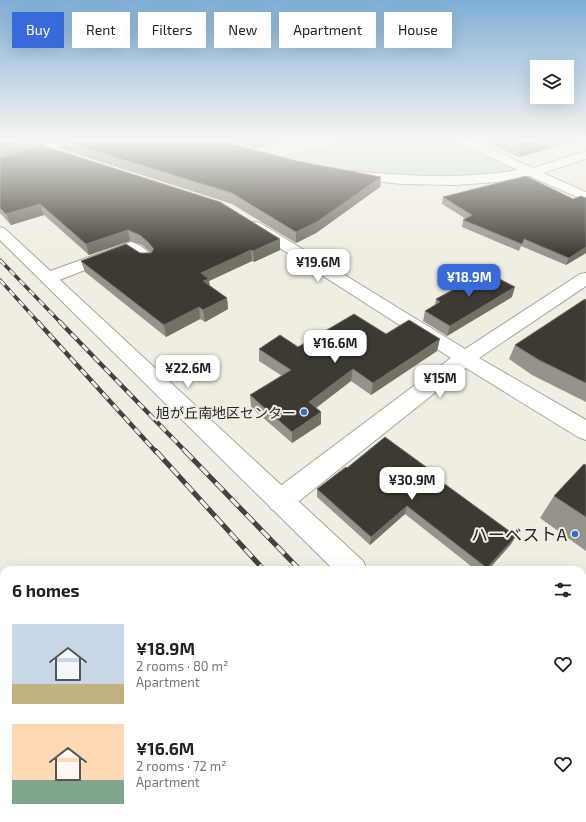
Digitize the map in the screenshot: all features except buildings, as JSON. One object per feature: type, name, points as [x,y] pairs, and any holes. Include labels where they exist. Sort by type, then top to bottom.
[{"type":"street","points":[[390,178],[456,181],[491,178]]},
{"type":"street","points":[[545,178],[586,198]]},
{"type":"street","points":[[240,216],[465,358],[586,431]]},
{"type":"street","points":[[0,232],[349,566]]},
{"type":"street","points":[[48,278],[131,247],[147,260]]},
{"type":"street","points":[[280,500],[465,358],[586,278]]},
{"type":"railway","points":[[0,260],[61,323]]},
{"type":"railway","points":[[0,280],[39,323]]},
{"type":"railway","points":[[38,322],[156,452]]},
{"type":"railway","points":[[60,322],[186,452]]},
{"type":"railway","points":[[156,451],[260,566]]},
{"type":"railway","points":[[185,451],[296,566]]},
{"type":"place","name":"旭が丘南地区センター","points":[[304,412]]},
{"type":"place","name":"ハーベストA","points":[[575,534]]}]
